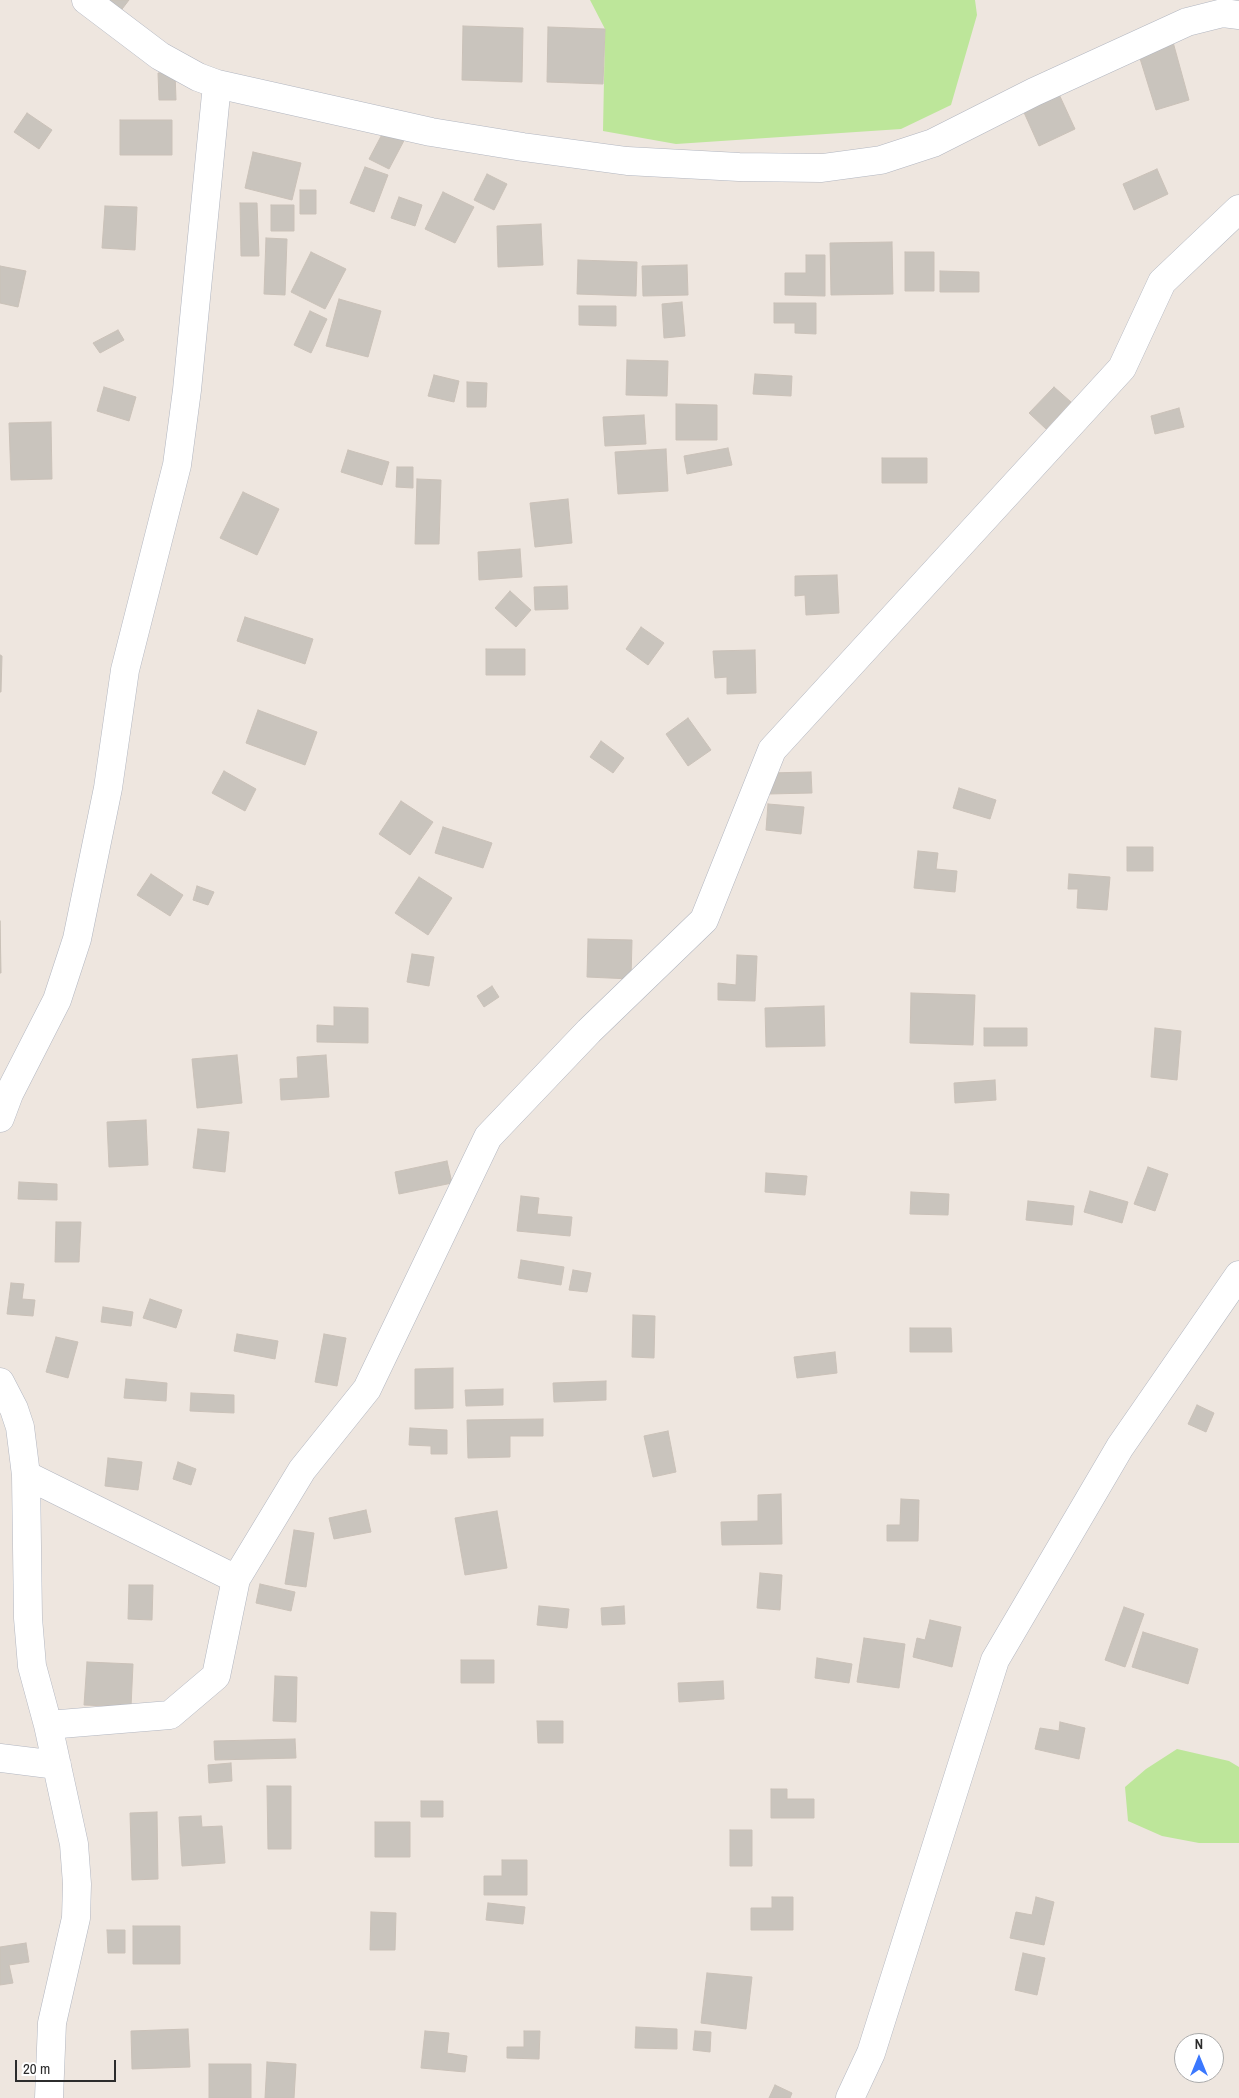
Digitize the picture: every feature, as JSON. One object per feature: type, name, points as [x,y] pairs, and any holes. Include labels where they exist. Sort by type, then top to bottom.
[{"type":"street","points":[[86,0],[160,56],[198,77],[217,84],[431,132],[533,149],[627,161],[739,167],[822,168],[881,160],[933,143],[1034,92],[1187,22],[1223,12],[1239,15]]},
{"type":"street","points":[[0,1118],[9,1094],[57,1000],[77,939],[108,788],[124,670],[177,465],[187,390],[217,84]]},
{"type":"street","points":[[48,1725],[170,1715],[216,1676],[236,1579],[302,1470],[367,1389],[488,1137],[589,1031],[704,920],[772,750],[1122,368],[1162,282],[1239,209]]},
{"type":"street","points":[[850,2098],[871,2053],[995,1660],[1120,1447],[1239,1275]]},
{"type":"street","points":[[0,1382],[14,1409],[20,1426],[26,1475],[29,1628],[32,1666],[48,1725],[74,1844],[77,1884],[76,1918],[52,2023],[49,2098]]},
{"type":"street","points":[[26,1475],[236,1579]]},
{"type":"street","points":[[0,1758],[57,1765]]},
{"type":"green space","points":[[590,0],[975,0],[977,15],[951,105],[901,129],[676,144],[603,131],[605,29]]},
{"type":"green space","points":[[1177,1749],[1229,1761],[1239,1767],[1239,1843],[1199,1843],[1162,1836],[1128,1821],[1125,1787],[1146,1769]]},
{"type":"building","points":[[104,0],[129,0],[119,13]]},
{"type":"building","points":[[463,26],[523,28],[522,82],[462,80]]},
{"type":"building","points":[[548,27],[605,29],[603,84],[547,82]]},
{"type":"building","points":[[1173,42],[1189,100],[1156,110],[1138,52]]},
{"type":"building","points":[[175,72],[176,100],[159,100],[158,73]]},
{"type":"building","points":[[1058,92],[1075,129],[1039,146],[1022,108]]},
{"type":"building","points":[[27,113],[52,130],[39,149],[14,132]]},
{"type":"building","points":[[120,120],[172,120],[172,155],[120,155]]},
{"type":"building","points":[[388,123],[408,133],[389,169],[369,159]]},
{"type":"building","points":[[253,152],[301,163],[292,200],[245,188]]},
{"type":"building","points":[[365,167],[388,175],[374,212],[350,203]]},
{"type":"building","points":[[1157,169],[1168,194],[1134,210],[1123,184]]},
{"type":"building","points":[[487,174],[507,184],[494,210],[474,200]]},
{"type":"building","points":[[300,190],[316,190],[316,214],[300,214]]},
{"type":"building","points":[[443,192],[474,207],[455,243],[425,229]]},
{"type":"building","points":[[399,197],[422,205],[415,226],[391,218]]},
{"type":"building","points":[[240,203],[257,203],[259,256],[241,256]]},
{"type":"building","points":[[271,205],[294,205],[294,231],[271,231]]},
{"type":"building","points":[[105,206],[137,207],[135,250],[102,248]]},
{"type":"building","points":[[541,224],[543,265],[498,267],[497,226]]},
{"type":"building","points":[[266,238],[287,239],[285,295],[264,294]]},
{"type":"building","points":[[892,242],[893,294],[831,295],[830,243]]},
{"type":"building","points":[[311,252],[346,269],[325,309],[291,292]]},
{"type":"building","points":[[905,252],[934,252],[934,291],[905,291]]},
{"type":"building","points":[[806,255],[825,255],[825,296],[785,295],[785,273],[806,273]]},
{"type":"building","points":[[578,260],[637,262],[636,296],[577,294]]},
{"type":"building","points":[[687,265],[688,295],[643,296],[642,266]]},
{"type":"building","points":[[0,266],[26,271],[18,307],[0,303]]},
{"type":"building","points":[[940,271],[979,272],[979,292],[940,292]]},
{"type":"building","points":[[339,299],[381,311],[368,357],[326,346]]},
{"type":"building","points":[[682,302],[685,336],[664,338],[662,304]]},
{"type":"building","points":[[774,303],[816,303],[816,334],[795,333],[795,323],[774,323]]},
{"type":"building","points":[[579,306],[616,306],[616,326],[579,325]]},
{"type":"building","points":[[310,311],[327,319],[311,353],[294,345]]},
{"type":"building","points":[[118,330],[124,340],[100,353],[93,343]]},
{"type":"building","points":[[627,360],[668,361],[667,396],[626,395]]},
{"type":"building","points":[[755,374],[792,376],[791,396],[753,394]]},
{"type":"building","points":[[434,375],[459,381],[454,402],[428,396]]},
{"type":"building","points":[[467,382],[487,383],[486,407],[467,407]]},
{"type":"building","points":[[104,387],[136,397],[129,421],[97,411]]},
{"type":"building","points":[[1054,387],[1071,402],[1046,429],[1029,413]]},
{"type":"building","points":[[676,404],[717,405],[717,440],[676,440]]},
{"type":"building","points":[[1179,408],[1184,427],[1155,434],[1151,416]]},
{"type":"building","points":[[644,415],[646,444],[605,446],[603,417]]},
{"type":"building","points":[[51,422],[52,479],[11,480],[9,423]]},
{"type":"building","points":[[728,448],[732,465],[687,474],[684,456]]},
{"type":"building","points":[[666,449],[668,491],[618,494],[615,452]]},
{"type":"building","points":[[348,450],[389,462],[382,485],[341,472]]},
{"type":"building","points":[[882,458],[927,458],[927,483],[882,483]]},
{"type":"building","points":[[397,467],[413,467],[413,488],[396,487]]},
{"type":"building","points":[[417,479],[441,480],[439,544],[415,544]]},
{"type":"building","points":[[243,492],[279,509],[257,555],[220,538]]},
{"type":"building","points":[[568,499],[572,543],[535,547],[530,503]]},
{"type":"building","points":[[520,549],[522,577],[479,580],[478,552]]},
{"type":"building","points":[[837,575],[839,613],[806,615],[805,595],[795,596],[795,576]]},
{"type":"building","points":[[567,586],[568,609],[535,610],[534,587]]},
{"type":"building","points":[[510,591],[531,610],[516,627],[495,608]]},
{"type":"building","points":[[245,617],[313,639],[305,664],[237,641]]},
{"type":"building","points":[[641,627],[664,643],[648,665],[626,649]]},
{"type":"building","points":[[486,649],[525,649],[525,675],[486,675]]},
{"type":"building","points":[[755,650],[756,693],[727,694],[727,677],[715,678],[713,651]]},
{"type":"building","points":[[0,655],[2,656],[1,692],[0,692]]},
{"type":"building","points":[[258,710],[317,732],[305,765],[246,743]]},
{"type":"building","points":[[688,718],[711,750],[688,766],[666,734]]},
{"type":"building","points":[[601,741],[624,758],[613,773],[590,757]]},
{"type":"building","points":[[224,771],[256,789],[245,811],[212,793]]},
{"type":"building","points":[[811,772],[812,793],[768,794],[768,773]]},
{"type":"building","points":[[959,788],[996,800],[990,819],[953,808]]},
{"type":"building","points":[[401,801],[433,822],[410,855],[379,834]]},
{"type":"building","points":[[768,804],[804,807],[801,834],[766,830]]},
{"type":"building","points":[[443,827],[492,843],[483,868],[435,853]]},
{"type":"building","points":[[1127,847],[1153,847],[1153,871],[1127,871]]},
{"type":"building","points":[[918,851],[938,853],[936,869],[957,871],[955,892],[914,888]]},
{"type":"building","points":[[151,874],[183,895],[170,916],[137,895]]},
{"type":"building","points":[[1069,874],[1110,877],[1107,910],[1077,908],[1078,889],[1068,889]]},
{"type":"building","points":[[419,877],[452,898],[428,935],[395,913]]},
{"type":"building","points":[[197,886],[214,892],[208,905],[193,900]]},
{"type":"building","points":[[0,921],[1,973],[0,973]]},
{"type":"building","points":[[588,939],[632,940],[631,979],[587,977]]},
{"type":"building","points":[[412,954],[434,957],[429,986],[407,982]]},
{"type":"building","points":[[737,955],[757,956],[755,1001],[718,1000],[718,983],[736,985]]},
{"type":"building","points":[[492,986],[499,997],[484,1007],[477,996]]},
{"type":"building","points":[[911,993],[975,995],[973,1045],[910,1043]]},
{"type":"building","points":[[824,1006],[825,1046],[766,1047],[765,1008]]},
{"type":"building","points":[[334,1007],[368,1008],[368,1043],[317,1042],[317,1025],[334,1026]]},
{"type":"building","points":[[984,1028],[1027,1028],[1027,1046],[984,1046]]},
{"type":"building","points":[[1155,1028],[1181,1031],[1177,1080],[1151,1077]]},
{"type":"building","points":[[237,1055],[242,1103],[197,1108],[192,1059]]},
{"type":"building","points":[[326,1055],[329,1097],[281,1100],[280,1079],[298,1078],[297,1057]]},
{"type":"building","points":[[995,1080],[996,1100],[955,1103],[954,1083]]},
{"type":"building","points":[[146,1120],[148,1165],[109,1167],[107,1122]]},
{"type":"building","points":[[198,1129],[229,1132],[225,1172],[193,1168]]},
{"type":"building","points":[[447,1161],[452,1183],[399,1194],[395,1172]]},
{"type":"building","points":[[1148,1167],[1168,1174],[1155,1211],[1134,1204]]},
{"type":"building","points":[[766,1173],[807,1176],[805,1195],[765,1192]]},
{"type":"building","points":[[19,1182],[57,1184],[57,1200],[18,1199]]},
{"type":"building","points":[[1090,1191],[1128,1202],[1122,1223],[1084,1212]]},
{"type":"building","points":[[911,1192],[949,1194],[948,1215],[910,1214]]},
{"type":"building","points":[[521,1196],[539,1198],[537,1214],[572,1217],[570,1236],[517,1231]]},
{"type":"building","points":[[1028,1201],[1074,1206],[1072,1225],[1026,1220]]},
{"type":"building","points":[[56,1222],[81,1222],[79,1262],[55,1262]]},
{"type":"building","points":[[521,1260],[564,1267],[561,1285],[518,1278]]},
{"type":"building","points":[[573,1270],[591,1273],[587,1292],[569,1290]]},
{"type":"building","points":[[11,1283],[24,1284],[22,1299],[35,1300],[33,1316],[7,1314]]},
{"type":"building","points":[[150,1299],[182,1310],[176,1328],[143,1318]]},
{"type":"building","points":[[103,1307],[133,1312],[131,1326],[101,1322]]},
{"type":"building","points":[[633,1315],[655,1316],[654,1358],[632,1357]]},
{"type":"building","points":[[910,1328],[951,1328],[952,1352],[910,1352]]},
{"type":"building","points":[[237,1334],[278,1341],[275,1359],[234,1351]]},
{"type":"building","points":[[324,1334],[346,1338],[337,1386],[315,1382]]},
{"type":"building","points":[[56,1337],[78,1342],[68,1378],[46,1372]]},
{"type":"building","points":[[835,1352],[837,1373],[797,1378],[794,1357]]},
{"type":"building","points":[[453,1368],[453,1408],[415,1409],[415,1369]]},
{"type":"building","points":[[126,1379],[167,1383],[166,1401],[124,1398]]},
{"type":"building","points":[[606,1381],[606,1400],[554,1402],[553,1383]]},
{"type":"building","points":[[503,1389],[503,1405],[466,1406],[465,1390]]},
{"type":"building","points":[[191,1393],[234,1395],[234,1413],[190,1411]]},
{"type":"building","points":[[1197,1405],[1214,1413],[1206,1432],[1188,1424]]},
{"type":"building","points":[[543,1419],[543,1436],[510,1436],[510,1457],[468,1458],[467,1420]]},
{"type":"building","points":[[410,1428],[447,1430],[447,1454],[431,1454],[431,1446],[409,1445]]},
{"type":"building","points":[[668,1431],[676,1472],[653,1477],[644,1436]]},
{"type":"building","points":[[108,1458],[142,1462],[138,1490],[105,1486]]},
{"type":"building","points":[[178,1462],[196,1469],[191,1485],[173,1479]]},
{"type":"building","points":[[781,1494],[782,1544],[722,1545],[721,1522],[758,1521],[758,1495]]},
{"type":"building","points":[[901,1499],[919,1500],[918,1541],[887,1541],[887,1525],[900,1525]]},
{"type":"building","points":[[366,1510],[371,1532],[334,1539],[329,1518]]},
{"type":"building","points":[[497,1511],[507,1568],[465,1575],[455,1518]]},
{"type":"building","points":[[294,1530],[314,1533],[306,1587],[285,1584]]},
{"type":"building","points":[[760,1573],[782,1575],[780,1610],[757,1608]]},
{"type":"building","points":[[260,1584],[295,1592],[291,1611],[256,1603]]},
{"type":"building","points":[[129,1585],[153,1585],[152,1620],[128,1619]]},
{"type":"building","points":[[539,1606],[569,1609],[567,1628],[537,1625]]},
{"type":"building","points":[[624,1606],[625,1624],[602,1625],[601,1608]]},
{"type":"building","points":[[1124,1607],[1144,1614],[1125,1667],[1105,1660]]},
{"type":"building","points":[[930,1620],[961,1627],[952,1667],[913,1657],[917,1638],[925,1640]]},
{"type":"building","points":[[1143,1632],[1198,1649],[1188,1684],[1132,1667]]},
{"type":"building","points":[[864,1638],[905,1644],[899,1688],[857,1682]]},
{"type":"building","points":[[817,1658],[852,1664],[849,1683],[815,1678]]},
{"type":"building","points":[[461,1660],[494,1660],[494,1683],[461,1683]]},
{"type":"building","points":[[87,1662],[133,1664],[131,1707],[84,1705]]},
{"type":"building","points":[[275,1676],[297,1677],[296,1722],[273,1721]]},
{"type":"building","points":[[723,1681],[724,1699],[679,1702],[678,1683]]},
{"type":"building","points":[[537,1721],[563,1721],[563,1743],[538,1743]]},
{"type":"building","points":[[1060,1722],[1085,1728],[1079,1759],[1035,1749],[1040,1728],[1059,1731]]},
{"type":"building","points":[[295,1739],[296,1758],[215,1760],[214,1741]]},
{"type":"building","points":[[231,1763],[232,1781],[209,1783],[208,1765]]},
{"type":"building","points":[[267,1786],[291,1786],[291,1849],[268,1849]]},
{"type":"building","points":[[771,1789],[787,1789],[787,1799],[814,1799],[814,1818],[771,1818]]},
{"type":"building","points":[[421,1801],[443,1801],[443,1817],[421,1817]]},
{"type":"building","points":[[157,1812],[158,1879],[132,1880],[130,1813]]},
{"type":"building","points":[[201,1816],[202,1827],[222,1826],[225,1863],[182,1866],[179,1817]]},
{"type":"building","points":[[375,1822],[410,1822],[410,1857],[375,1857]]},
{"type":"building","points":[[730,1830],[752,1830],[752,1866],[730,1866]]},
{"type":"building","points":[[502,1860],[527,1860],[527,1895],[484,1895],[484,1876],[502,1876]]},
{"type":"building","points":[[772,1897],[793,1897],[793,1930],[751,1930],[751,1908],[772,1908]]},
{"type":"building","points":[[1036,1897],[1054,1902],[1044,1945],[1010,1938],[1016,1912],[1032,1915]]},
{"type":"building","points":[[488,1903],[525,1907],[523,1924],[486,1920]]},
{"type":"building","points":[[371,1912],[396,1913],[395,1950],[370,1950]]},
{"type":"building","points":[[133,1926],[180,1926],[180,1964],[133,1964]]},
{"type":"building","points":[[107,1930],[125,1930],[125,1953],[108,1953]]},
{"type":"building","points":[[26,1943],[29,1962],[9,1965],[13,1983],[0,1985],[0,1947]]},
{"type":"building","points":[[1023,1953],[1045,1958],[1037,1995],[1015,1990]]},
{"type":"building","points":[[707,1973],[752,1977],[746,2029],[701,2023]]},
{"type":"building","points":[[636,2027],[677,2029],[677,2049],[635,2048]]},
{"type":"building","points":[[188,2029],[190,2067],[132,2069],[131,2031]]},
{"type":"building","points":[[425,2031],[449,2033],[447,2053],[467,2056],[465,2072],[421,2068]]},
{"type":"building","points":[[524,2031],[540,2031],[539,2059],[507,2058],[507,2047],[524,2047]]},
{"type":"building","points":[[695,2031],[711,2032],[710,2052],[693,2050]]},
{"type":"building","points":[[267,2062],[296,2064],[294,2098],[265,2098]]},
{"type":"building","points":[[209,2064],[251,2064],[251,2098],[209,2098]]},
{"type":"building","points":[[775,2085],[792,2093],[790,2098],[769,2098]]}]
